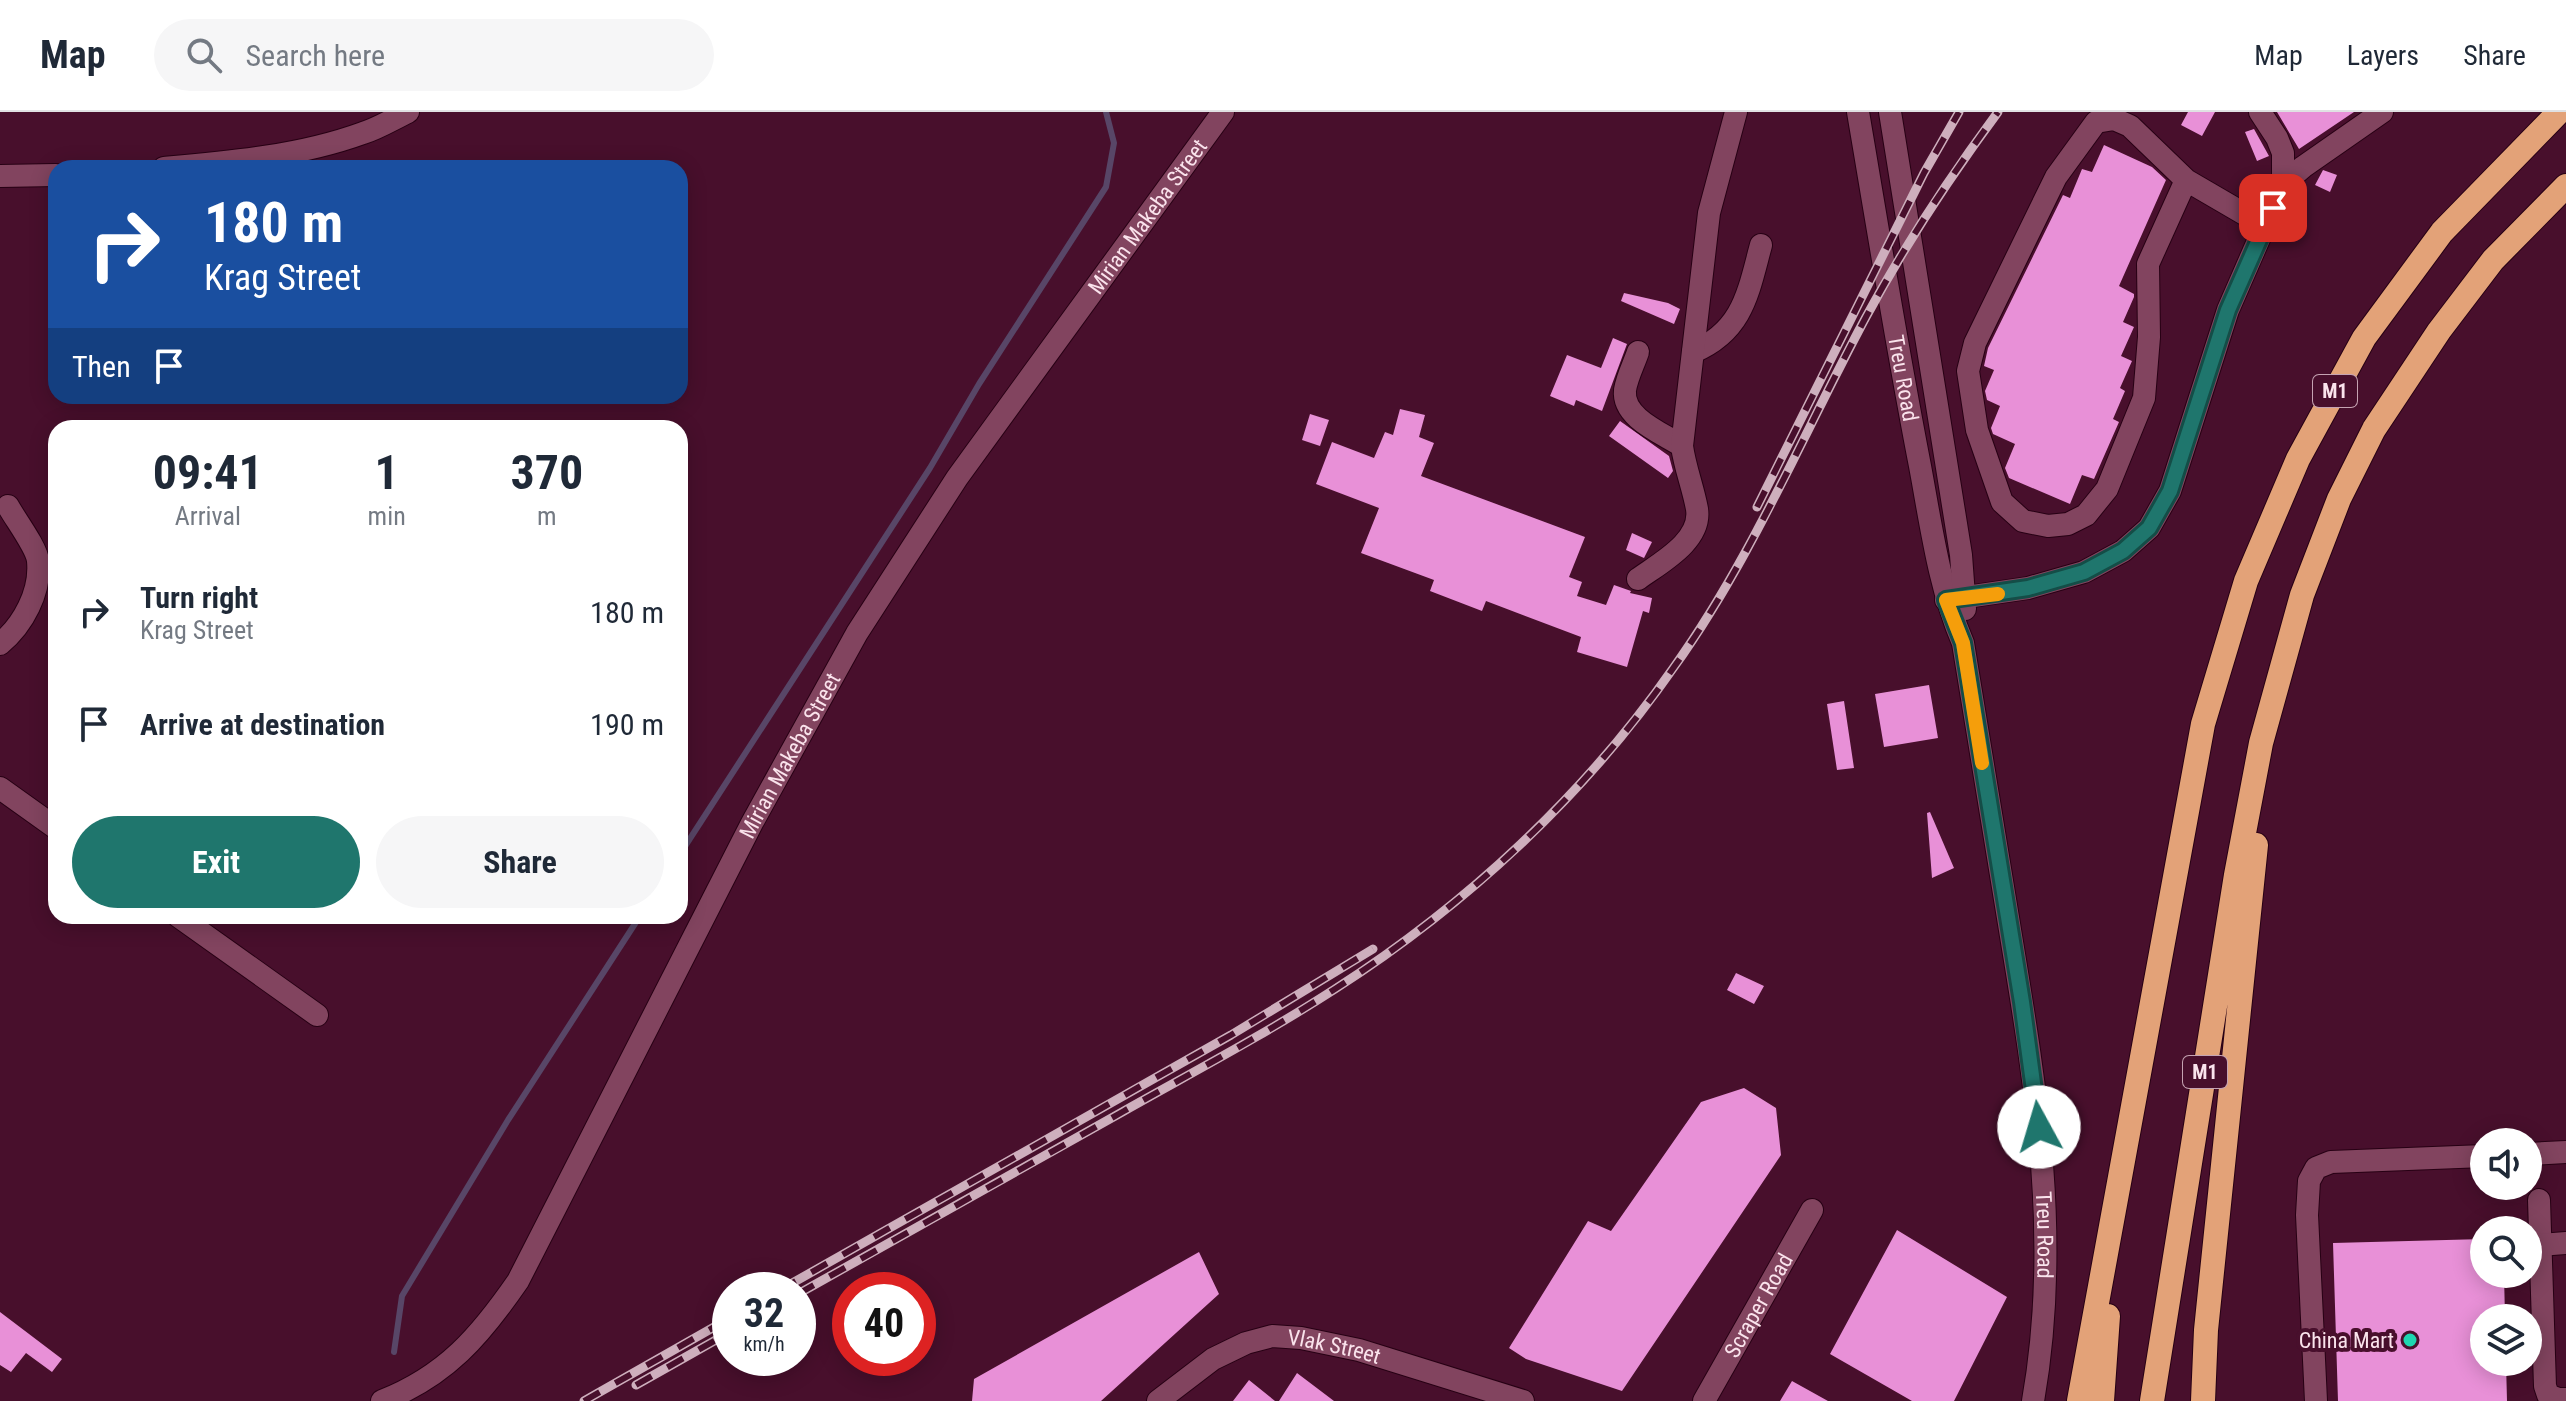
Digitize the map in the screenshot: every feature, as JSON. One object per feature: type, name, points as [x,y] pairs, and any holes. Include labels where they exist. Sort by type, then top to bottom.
[{"type":"highway","name":"M1","points":[[2079,1401],[2203,724],[2246,581],[2298,459],[2364,338],[2442,232],[2559,112]]},
{"type":"highway","name":"M1","points":[[2152,1401],[2236,875],[2261,743],[2302,595],[2339,499],[2374,429],[2439,331],[2493,260],[2566,186]]},
{"type":"highway","points":[[2203,1401],[2206,1330],[2262,792],[2261,743]]},
{"type":"highway","points":[[2102,1401],[2108,1314],[2104,1267]]},
{"type":"street","points":[[237,160],[306,149],[365,133],[408,112]]},
{"type":"street","name":"Mirian Makeba Street","points":[[382,1401],[424,1381],[449,1362],[489,1324],[518,1281],[752,823],[857,633],[957,478],[1223,112]]},
{"type":"street","points":[[1638,579],[1681,546],[1695,527],[1698,514],[1684,465],[1682,446],[1709,213],[1736,112]]},
{"type":"street","name":"Treu Road","points":[[1858,112],[1892,326],[1963,643],[2036,1099],[2046,1210],[2047,1263],[2033,1401]]},
{"type":"street","name":"Treu Road","points":[[1890,112],[1961,555],[1955,599]]},
{"type":"street","points":[[1955,599],[2028,588],[2084,572],[2123,551],[2149,528],[2170,491],[2228,310],[2283,184],[2283,153],[2260,112]]},
{"type":"street","points":[[2283,184],[2382,112]]},
{"type":"street","points":[[2186,180],[2148,264],[2149,337],[2144,398],[2107,489],[2086,515],[2068,524],[2048,526],[2023,521],[2002,502],[1977,430],[1968,371],[1975,343],[2056,177],[2096,122],[2114,119],[2130,126],[2186,180],[2269,217]]},
{"type":"street","points":[[0,176],[48,175]]},
{"type":"street","points":[[1693,352],[1707,346],[1737,319],[1746,302],[1761,245]]},
{"type":"street","points":[[1638,352],[1625,388],[1626,402],[1632,413],[1682,446]]},
{"type":"street","points":[[0,644],[24,616],[34,593],[38,559],[8,506]]},
{"type":"street","points":[[0,788],[48,822]]},
{"type":"street","points":[[189,924],[317,1015]]},
{"type":"street","points":[[2542,1153],[2566,1152]]},
{"type":"street","points":[[2316,1401],[2307,1215],[2309,1181],[2316,1168],[2331,1162],[2470,1157]]},
{"type":"street","points":[[2539,1200],[2539,1216]]},
{"type":"street","name":"Scraper Road","points":[[1704,1401],[1812,1210]]},
{"type":"street","points":[[2542,1245],[2566,1243]]},
{"type":"street","points":[[2541,1288],[2545,1386],[2548,1395],[2566,1399]]},
{"type":"street","name":"Vlak Street","points":[[1158,1401],[1213,1359],[1246,1343],[1272,1336],[1301,1338],[1359,1350],[1523,1401]]},
{"type":"building","points":[[2188,112],[2215,112],[2202,136],[2181,125]]},
{"type":"building","points":[[2277,112],[2354,112],[2299,149]]},
{"type":"building","points":[[2254,129],[2269,156],[2257,161],[2245,132]]},
{"type":"building","points":[[2104,145],[2152,167],[2166,180],[2119,286],[2134,294],[2123,322],[2134,327],[2121,356],[2132,361],[2120,388],[2125,391],[2113,419],[2119,422],[2094,479],[2082,475],[2070,504],[2009,478],[2005,468],[2015,444],[1993,434],[1991,428],[2000,406],[1987,400],[1985,391],[1994,370],[1984,366],[1988,348],[2063,195],[2070,198],[2082,169],[2092,172]]},
{"type":"building","points":[[2323,170],[2337,175],[2330,192],[2315,185]]},
{"type":"building","points":[[1624,293],[1668,303],[1680,309],[1674,324],[1621,301]]},
{"type":"building","points":[[1613,338],[1627,344],[1602,411],[1576,400],[1574,406],[1550,396],[1567,355],[1601,368]]},
{"type":"building","points":[[1400,409],[1425,415],[1419,437],[1434,443],[1421,476],[1585,537],[1569,577],[1582,582],[1577,596],[1606,605],[1614,585],[1652,598],[1649,613],[1643,611],[1627,667],[1577,652],[1581,637],[1486,601],[1482,611],[1430,591],[1434,580],[1361,553],[1379,508],[1316,484],[1332,442],[1374,458],[1385,432],[1393,435]]},
{"type":"building","points":[[1310,414],[1329,420],[1320,446],[1302,440]]},
{"type":"building","points":[[1620,421],[1669,456],[1673,471],[1668,478],[1609,436]]},
{"type":"building","points":[[1632,533],[1652,542],[1644,558],[1626,550]]},
{"type":"building","points":[[1929,685],[1938,738],[1884,747],[1875,694]]},
{"type":"building","points":[[1844,701],[1854,768],[1837,770],[1827,704]]},
{"type":"building","points":[[1930,812],[1954,868],[1932,878],[1927,813]]},
{"type":"building","points":[[1736,973],[1764,986],[1754,1004],[1727,990]]},
{"type":"building","points":[[1744,1088],[1776,1108],[1781,1155],[1622,1391],[1526,1359],[1509,1348],[1588,1221],[1611,1231],[1701,1102]]},
{"type":"building","points":[[1897,1230],[2007,1297],[1954,1401],[1912,1401],[1830,1354]]},
{"type":"building","name":"China Mart","points":[[2470,1239],[2470,1288],[2504,1288],[2505,1304],[2470,1304],[2470,1376],[2506,1376],[2507,1401],[2338,1401],[2333,1243]]},
{"type":"building","points":[[1199,1252],[1219,1294],[1101,1401],[972,1401],[974,1379]]},
{"type":"building","points":[[0,1312],[62,1359],[52,1372],[26,1353],[11,1372],[0,1365]]},
{"type":"building","points":[[1297,1373],[1334,1401],[1279,1401]]},
{"type":"building","points":[[1249,1380],[1275,1401],[1233,1401]]},
{"type":"building","points":[[1792,1381],[1828,1401],[1780,1401]]},
{"type":"waterway","points":[[688,842],[930,468],[979,384],[1106,187],[1114,143],[1106,112]]},
{"type":"waterway","points":[[394,1352],[402,1296],[508,1120],[635,924]]},
{"type":"railway","points":[[1757,507],[1924,173],[1959,112]]},
{"type":"railway","points":[[816,1284],[1231,1052],[1309,1005],[1431,921],[1476,884],[1562,803],[1639,714],[1702,625],[1776,495],[1881,290],[1928,212],[1998,112]]},
{"type":"railway","points":[[812,1272],[1231,1035],[1373,949]]},
{"type":"railway","points":[[584,1401],[712,1328]]},
{"type":"railway","points":[[636,1385],[712,1342]]},
{"type":"slow traffic","points":[[1982,763],[1963,643],[1946,600],[1998,594]]},
{"type":"place","name":"China Mart","points":[[2410,1340]]},
{"type":"route","points":[[2039,1127],[2022,1002],[1963,643],[1946,600],[2028,588],[2084,572],[2123,551],[2149,528],[2170,491],[2228,310],[2273,208]]}]
